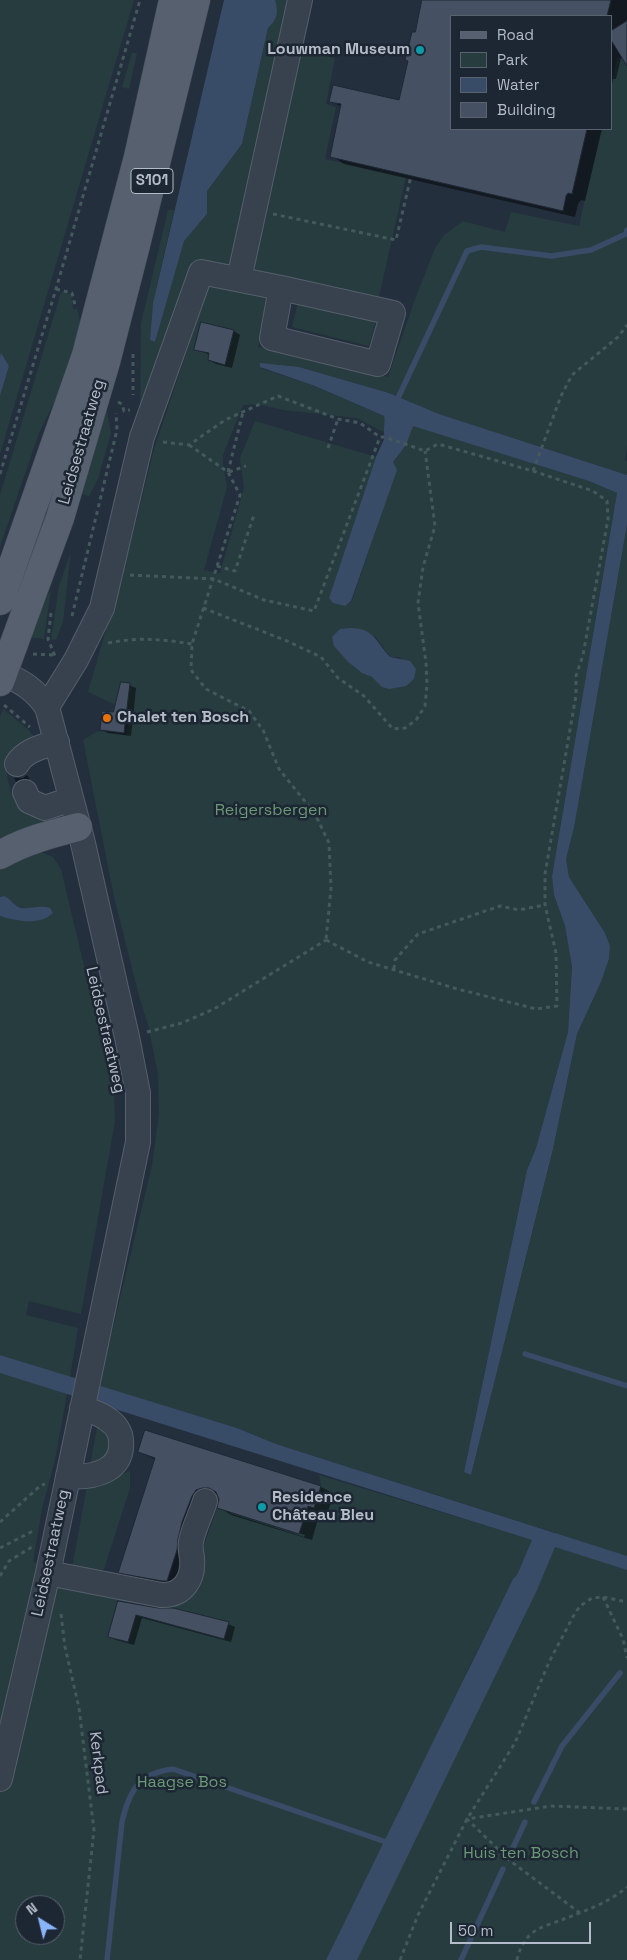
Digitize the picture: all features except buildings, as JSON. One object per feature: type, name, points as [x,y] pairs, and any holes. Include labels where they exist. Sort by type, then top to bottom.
[{"type":"main road","name":"Leidsestraatweg","points":[[0,601],[86,355],[138,157],[173,0]]},
{"type":"main road","name":"Leidsestraatweg","points":[[1,675],[60,518],[103,371],[139,236],[196,0]]},
{"type":"main road","points":[[0,855],[24,843],[78,827]]},
{"type":"street","points":[[240,279],[300,0]]},
{"type":"street","points":[[47,707],[76,660],[102,608],[142,437],[201,272],[240,279],[281,288],[393,313],[378,364],[272,338],[281,288]]},
{"type":"street","name":"Leidsestraatweg","points":[[0,1779],[48,1572],[56,1526],[138,1142],[138,1093],[127,1037],[78,827],[54,743],[47,707],[39,695],[24,682],[1,675]]},
{"type":"street","points":[[18,764],[21,758],[54,743]]},
{"type":"street","points":[[25,792],[28,801],[45,808],[71,799]]},
{"type":"street","points":[[68,1476],[90,1476],[106,1470],[115,1464],[122,1447],[121,1436],[116,1427],[107,1418],[82,1408]]},
{"type":"street","points":[[48,1572],[161,1595],[170,1595],[180,1591],[187,1583],[191,1572],[191,1542],[205,1501]]},
{"type":"path","points":[[0,474],[140,0]]},
{"type":"path","points":[[256,210],[396,240],[411,176]]},
{"type":"path","points":[[56,289],[72,293],[74,305]]},
{"type":"path","points":[[534,469],[561,396],[572,375],[618,337],[627,325]]},
{"type":"path","points":[[189,445],[225,420],[278,396],[338,419],[360,423],[380,437],[385,437],[406,446],[425,452],[438,444],[534,469],[593,491],[607,500],[608,519],[583,655],[576,676],[576,695],[545,874],[546,905],[556,953],[557,1006],[536,1009],[368,962],[326,940]]},
{"type":"path","points":[[122,404],[123,409]]},
{"type":"path","name":"Leidsestraatweg","points":[[76,604],[117,430],[116,410]]},
{"type":"path","points":[[228,472],[244,411]]},
{"type":"path","points":[[328,448],[338,419]]},
{"type":"path","points":[[142,437],[189,445],[228,472],[240,495],[192,644],[191,670],[206,689],[250,711],[263,730],[279,769],[315,814],[329,843],[331,888],[326,940]]},
{"type":"path","points":[[110,574],[214,579],[264,600],[314,611],[380,437]]},
{"type":"path","points":[[203,608],[287,641],[321,657],[338,678],[364,696],[393,730],[405,728],[416,720],[425,706],[427,684],[418,603],[423,567],[435,526],[425,452]]},
{"type":"path","points":[[228,472],[246,466]]},
{"type":"path","points":[[217,566],[235,570],[254,515]]},
{"type":"path","points":[[106,644],[133,639],[159,639],[192,644]]},
{"type":"path","points":[[0,701],[54,743]]},
{"type":"path","points":[[394,969],[395,960],[418,934],[500,906],[519,910],[546,905]]},
{"type":"path","points":[[127,1037],[182,1023],[214,1009],[326,940]]},
{"type":"path","points":[[0,1522],[40,1486],[68,1476]]},
{"type":"path","points":[[0,1548],[56,1526]]},
{"type":"path","points":[[0,1576],[9,1561],[56,1526]]},
{"type":"path","points":[[603,1597],[623,1639],[627,1656]]},
{"type":"path","points":[[400,1960],[418,1915],[468,1819],[515,1744],[549,1662],[574,1615],[580,1606],[592,1598],[603,1597],[627,1602]]},
{"type":"path","name":"Kerkpad","points":[[61,1610],[65,1647],[79,1708],[94,1830],[80,1960]]},
{"type":"path","points":[[468,1819],[551,1806],[627,1809]]},
{"type":"path","points":[[468,1819],[507,1858],[580,1913]]},
{"type":"path","points":[[517,1960],[523,1945],[532,1933],[580,1913],[616,1895],[627,1887]]},
{"type":"green space","points":[[0,0],[134,0],[0,454],[0,396],[9,366],[1,354],[0,356]]},
{"type":"green space","points":[[275,0],[296,0],[233,266],[208,263],[198,266],[187,275],[140,416],[141,323],[168,210],[174,210],[153,303],[150,340],[155,342],[184,240],[207,214],[207,191],[242,144],[268,28],[276,15]]},
{"type":"green space","points":[[295,50],[335,58],[326,104],[336,107],[325,159],[406,177],[379,297],[245,268]]},
{"type":"green space","points":[[132,53],[137,53],[129,89],[122,87]]},
{"type":"green space","points":[[617,57],[627,60],[627,447],[625,460],[627,461],[627,475],[439,414],[389,393],[299,367],[260,368],[315,386],[384,416],[386,423],[383,432],[357,418],[283,410],[258,404],[243,405],[223,455],[227,487],[204,570],[220,573],[244,488],[240,458],[255,421],[376,457],[329,598],[345,606],[352,601],[396,470],[393,462],[406,445],[413,425],[589,481],[617,493],[552,875],[554,895],[565,926],[572,967],[568,1032],[536,1148],[527,1170],[464,1472],[471,1475],[553,1149],[577,1034],[601,982],[609,959],[610,946],[605,933],[569,877],[566,859],[574,828],[627,525],[627,1960],[0,1960],[0,1367],[67,1394],[55,1460],[42,1509],[33,1562],[182,1601],[187,1594],[217,1508],[298,1534],[308,1506],[314,1507],[321,1486],[319,1475],[533,1540],[465,1675],[556,1533],[276,1444],[237,1428],[99,1386],[152,1165],[159,1114],[158,1074],[148,1025],[114,897],[83,740],[98,731],[126,735],[129,711],[88,692],[129,549],[154,449],[209,285],[269,298],[258,347],[388,377],[435,248],[444,235],[463,221],[505,232],[511,212],[579,226],[601,130],[612,130],[612,81]],"holes":[[[375,636],[390,657],[400,657],[414,679],[404,685],[393,687],[382,684],[370,675],[362,673],[350,664],[341,653]]]},
{"type":"green space","points":[[61,292],[71,294],[73,309],[77,309],[82,329],[65,380],[39,433],[0,547],[0,495]]},
{"type":"green space","points":[[298,302],[376,322],[369,346],[292,327]]},
{"type":"green space","points":[[102,408],[107,411],[111,433],[98,479],[89,496],[78,493]]},
{"type":"green space","points":[[71,551],[63,622],[56,640],[51,639],[59,586]]},
{"type":"green space","points":[[51,589],[44,639],[28,637]]},
{"type":"green space","points":[[3,709],[28,729],[37,740],[6,763],[10,790],[16,802],[26,810],[54,816],[53,821],[0,847],[0,717]]},
{"type":"green space","points":[[41,852],[53,857],[61,869],[114,1092],[115,1121],[81,1314],[29,1301],[26,1315],[78,1328],[70,1377],[0,1355],[0,916],[33,921],[52,915],[17,906],[4,896],[0,897],[0,868],[24,854]]},
{"type":"green space","points":[[97,1427],[110,1436],[118,1449],[90,1466]]},
{"type":"green space","points":[[130,1471],[130,1488],[104,1569],[98,1574],[72,1568],[87,1486]]},
{"type":"water","points":[[224,0],[275,0],[276,15],[268,28],[242,144],[207,191],[207,214],[184,241],[155,342],[150,340],[153,303]]},
{"type":"water","points":[[1,353],[9,366],[0,396],[0,356]]},
{"type":"water","points":[[260,363],[299,367],[389,393],[439,414],[627,475],[627,525],[574,828],[566,859],[569,877],[605,933],[610,946],[609,959],[601,982],[577,1034],[553,1149],[471,1475],[464,1472],[527,1170],[536,1148],[568,1032],[572,967],[565,926],[554,895],[552,876],[617,493],[589,481],[413,426],[406,445],[393,462],[397,470],[351,601],[345,606],[333,603],[329,598],[376,457],[385,437],[384,416],[315,386],[260,367]]},
{"type":"water","points":[[340,629],[365,630],[370,633],[390,657],[410,661],[416,669],[414,679],[406,686],[389,689],[382,687],[372,677],[362,673],[348,662],[334,646],[332,637]]},
{"type":"water","points":[[4,896],[21,908],[46,907],[50,908],[53,913],[42,920],[35,921],[20,921],[0,916],[0,897]]},
{"type":"water","points":[[0,1355],[237,1428],[276,1444],[627,1556],[627,1570],[555,1547],[537,1590],[357,1960],[326,1960],[513,1579],[517,1575],[532,1540],[0,1373]]},
{"type":"waterway","points":[[398,398],[467,251],[481,247],[551,256],[591,250],[626,234],[627,230]]},
{"type":"waterway","points":[[525,1354],[627,1386]]},
{"type":"waterway","points":[[534,1802],[562,1746],[620,1673]]},
{"type":"waterway","points":[[107,1960],[122,1822],[125,1811],[137,1785],[144,1779],[161,1771],[173,1769],[389,1843]]},
{"type":"waterway","points":[[511,1852],[525,1822]]},
{"type":"waterway","points":[[461,1960],[503,1869]]},
{"type":"place","name":"Louwman Museum","points":[[420,50]]},
{"type":"place","name":"Chalet ten Bosch","points":[[107,718]]},
{"type":"place","name":"Residence Château Bleu","points":[[262,1507]]},
{"type":"park label","name":"Reigersbergen","points":[[271,811]]},
{"type":"park label","name":"Haagse Bos","points":[[182,1783]]},
{"type":"park label","name":"Huis ten Bosch","points":[[521,1854]]}]
